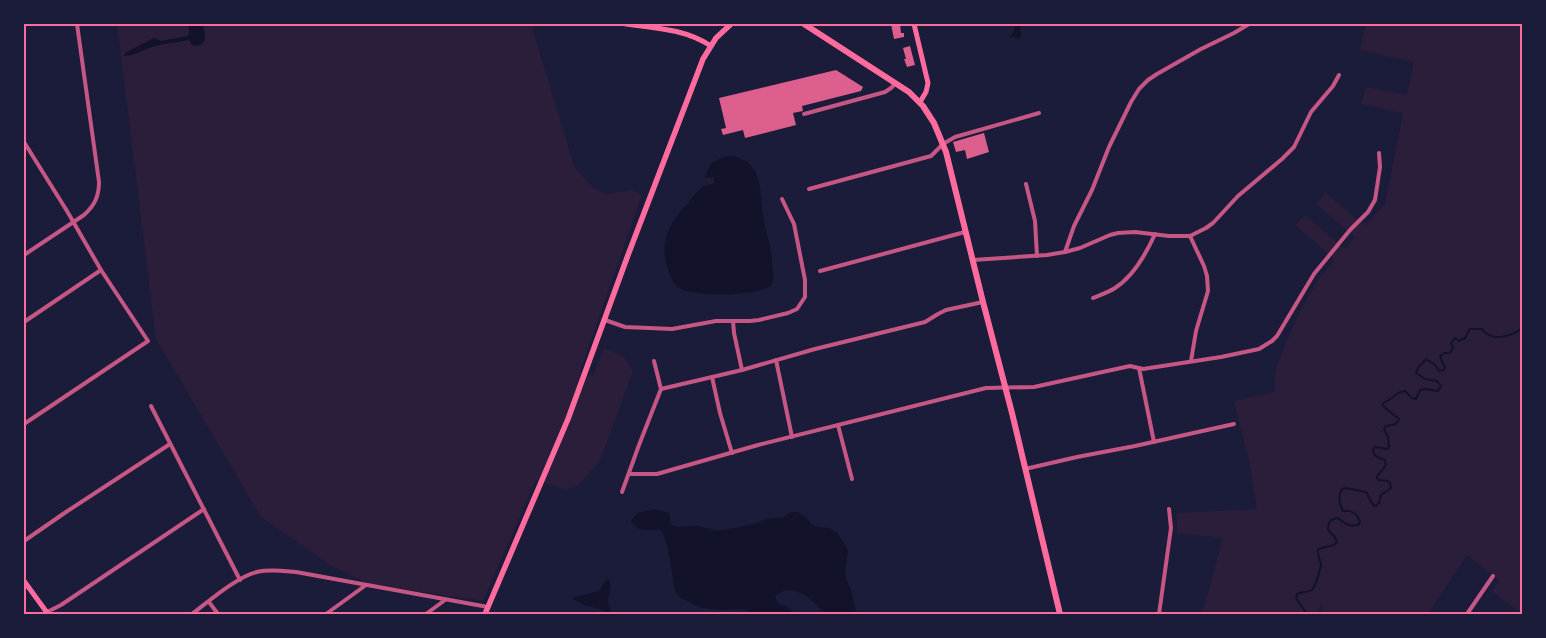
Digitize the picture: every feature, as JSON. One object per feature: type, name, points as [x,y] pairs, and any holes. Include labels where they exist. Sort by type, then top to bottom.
[{"type":"highway","points":[[804,24],[896,83],[920,102],[934,123],[943,144],[966,232],[1060,614]]},
{"type":"main road","points":[[626,24],[685,33],[711,46]]},
{"type":"main road","points":[[485,614],[560,441],[690,90],[703,59],[711,46],[731,24]]},
{"type":"main road","points":[[914,24],[928,83],[926,92],[920,102]]},
{"type":"main road","points":[[24,581],[47,613]]},
{"type":"street","points":[[24,255],[91,209],[99,192],[77,24]]},
{"type":"street","points":[[1065,252],[1074,226],[1092,190],[1113,138],[1130,102],[1139,90],[1157,74],[1201,48],[1249,24]]},
{"type":"street","points":[[973,260],[1037,256],[1065,252],[1118,233],[1135,232],[1190,236],[1213,223],[1238,196],[1282,160],[1294,147],[1311,112],[1340,75]]},
{"type":"street","points":[[804,114],[885,92],[896,83]]},
{"type":"street","points":[[809,189],[931,156],[943,144],[956,138],[1039,113]]},
{"type":"street","points":[[24,142],[68,211],[101,270],[148,341],[24,424]]},
{"type":"street","points":[[629,474],[657,474],[792,437],[986,388],[1034,387],[1130,366],[1156,368],[1249,352],[1268,345],[1277,336],[1314,274],[1350,230],[1368,212],[1375,200],[1380,167],[1379,153]]},
{"type":"street","points":[[1026,184],[1035,221],[1037,256]]},
{"type":"street","points":[[605,320],[625,327],[672,329],[716,321],[759,320],[797,309],[806,297],[806,280],[794,224],[782,199]]},
{"type":"street","points":[[820,271],[966,232]]},
{"type":"street","points":[[1093,298],[1115,288],[1131,275],[1148,251],[1156,234]]},
{"type":"street","points":[[1190,236],[1204,266],[1208,291],[1196,331],[1191,362]]},
{"type":"street","points":[[24,322],[101,270]]},
{"type":"street","points":[[661,389],[742,370],[925,322],[946,310],[983,302]]},
{"type":"street","points":[[733,321],[742,370]]},
{"type":"street","points":[[776,360],[792,437]]},
{"type":"street","points":[[622,492],[661,389],[654,362]]},
{"type":"street","points":[[1139,368],[1154,442]]},
{"type":"street","points":[[712,377],[732,453]]},
{"type":"street","points":[[151,406],[240,580]]},
{"type":"street","points":[[1025,469],[1234,424]]},
{"type":"street","points":[[838,425],[852,479]]},
{"type":"street","points":[[24,542],[66,512],[170,444]]},
{"type":"street","points":[[47,613],[204,509]]},
{"type":"street","points":[[1159,614],[1171,528],[1170,509]]},
{"type":"street","points":[[192,614],[240,580],[256,572],[272,570],[296,572],[488,607]]},
{"type":"street","points":[[1467,614],[1493,576]]},
{"type":"street","points":[[326,614],[366,585]]},
{"type":"street","points":[[426,614],[445,600]]},
{"type":"street","points":[[209,602],[218,614]]},
{"type":"shaded area","points":[[117,24],[531,24],[574,166],[591,186],[606,194],[633,190],[642,195],[580,372],[593,376],[604,348],[623,356],[633,371],[600,461],[579,485],[565,490],[536,480],[483,601],[370,584],[330,565],[261,517],[156,339]]},
{"type":"shaded area","points":[[188,24],[203,24],[205,38],[201,45],[192,45],[189,40],[148,48],[135,54],[124,56],[125,53],[154,38],[161,41],[188,36]]},
{"type":"shaded area","points":[[1016,24],[1021,25],[1021,37],[1019,39],[1009,37],[1012,35]]},
{"type":"shaded area","points":[[1366,24],[1522,24],[1522,614],[1492,591],[1499,580],[1467,555],[1428,614],[1321,614],[1323,602],[1315,614],[1202,614],[1223,538],[1177,533],[1177,513],[1257,509],[1249,461],[1234,401],[1275,392],[1275,374],[1278,362],[1297,317],[1319,278],[1335,260],[1295,225],[1305,215],[1345,249],[1355,237],[1316,204],[1326,193],[1365,226],[1385,204],[1403,113],[1361,104],[1366,87],[1407,95],[1414,62],[1360,50]]},
{"type":"shaded area","points":[[728,156],[740,158],[748,163],[754,169],[758,178],[764,221],[772,257],[773,281],[768,288],[738,294],[705,294],[686,291],[674,283],[666,264],[665,245],[667,236],[675,219],[696,193],[702,187],[714,183],[714,177],[705,178],[711,165],[715,161]]},
{"type":"shaded area","points":[[654,509],[669,513],[671,525],[679,527],[698,526],[718,531],[755,524],[766,519],[784,517],[789,513],[797,512],[817,527],[829,528],[838,534],[848,550],[845,571],[846,579],[852,592],[855,609],[860,614],[824,614],[809,598],[795,591],[788,590],[775,596],[779,603],[789,608],[794,614],[752,614],[744,609],[721,610],[702,608],[681,598],[675,591],[668,548],[662,531],[642,530],[631,521],[638,513]]},
{"type":"shaded area","points":[[608,579],[610,586],[608,602],[611,610],[609,613],[584,605],[573,599],[574,597],[599,591]]},
{"type":"building","points":[[891,24],[900,24],[901,33],[904,33],[904,37],[894,39]]},
{"type":"building","points":[[910,46],[915,65],[907,67],[903,48]]},
{"type":"building","points":[[836,70],[863,87],[861,91],[802,106],[803,111],[793,113],[796,125],[745,138],[743,130],[723,135],[721,129],[726,128],[719,98]]},
{"type":"building","points":[[984,133],[989,152],[967,159],[965,150],[956,152],[953,142]]},
{"type":"waterway","points":[[1307,614],[1296,598],[1297,594],[1310,591],[1315,586],[1321,564],[1318,549],[1334,545],[1337,542],[1328,530],[1329,523],[1331,520],[1338,518],[1350,525],[1356,525],[1360,522],[1357,515],[1350,511],[1343,511],[1340,500],[1342,489],[1366,492],[1375,506],[1379,503],[1381,495],[1391,488],[1388,481],[1378,480],[1377,477],[1386,463],[1385,460],[1376,456],[1373,450],[1375,447],[1387,449],[1389,447],[1388,437],[1384,429],[1386,426],[1396,424],[1399,419],[1382,404],[1398,393],[1405,391],[1412,398],[1416,399],[1420,390],[1438,391],[1441,386],[1437,381],[1425,379],[1416,373],[1418,368],[1426,359],[1435,365],[1439,371],[1444,370],[1445,367],[1440,356],[1450,353],[1453,348],[1451,343],[1455,338],[1459,341],[1465,338],[1470,329],[1482,329],[1490,336],[1495,337],[1506,336],[1522,330]]}]
